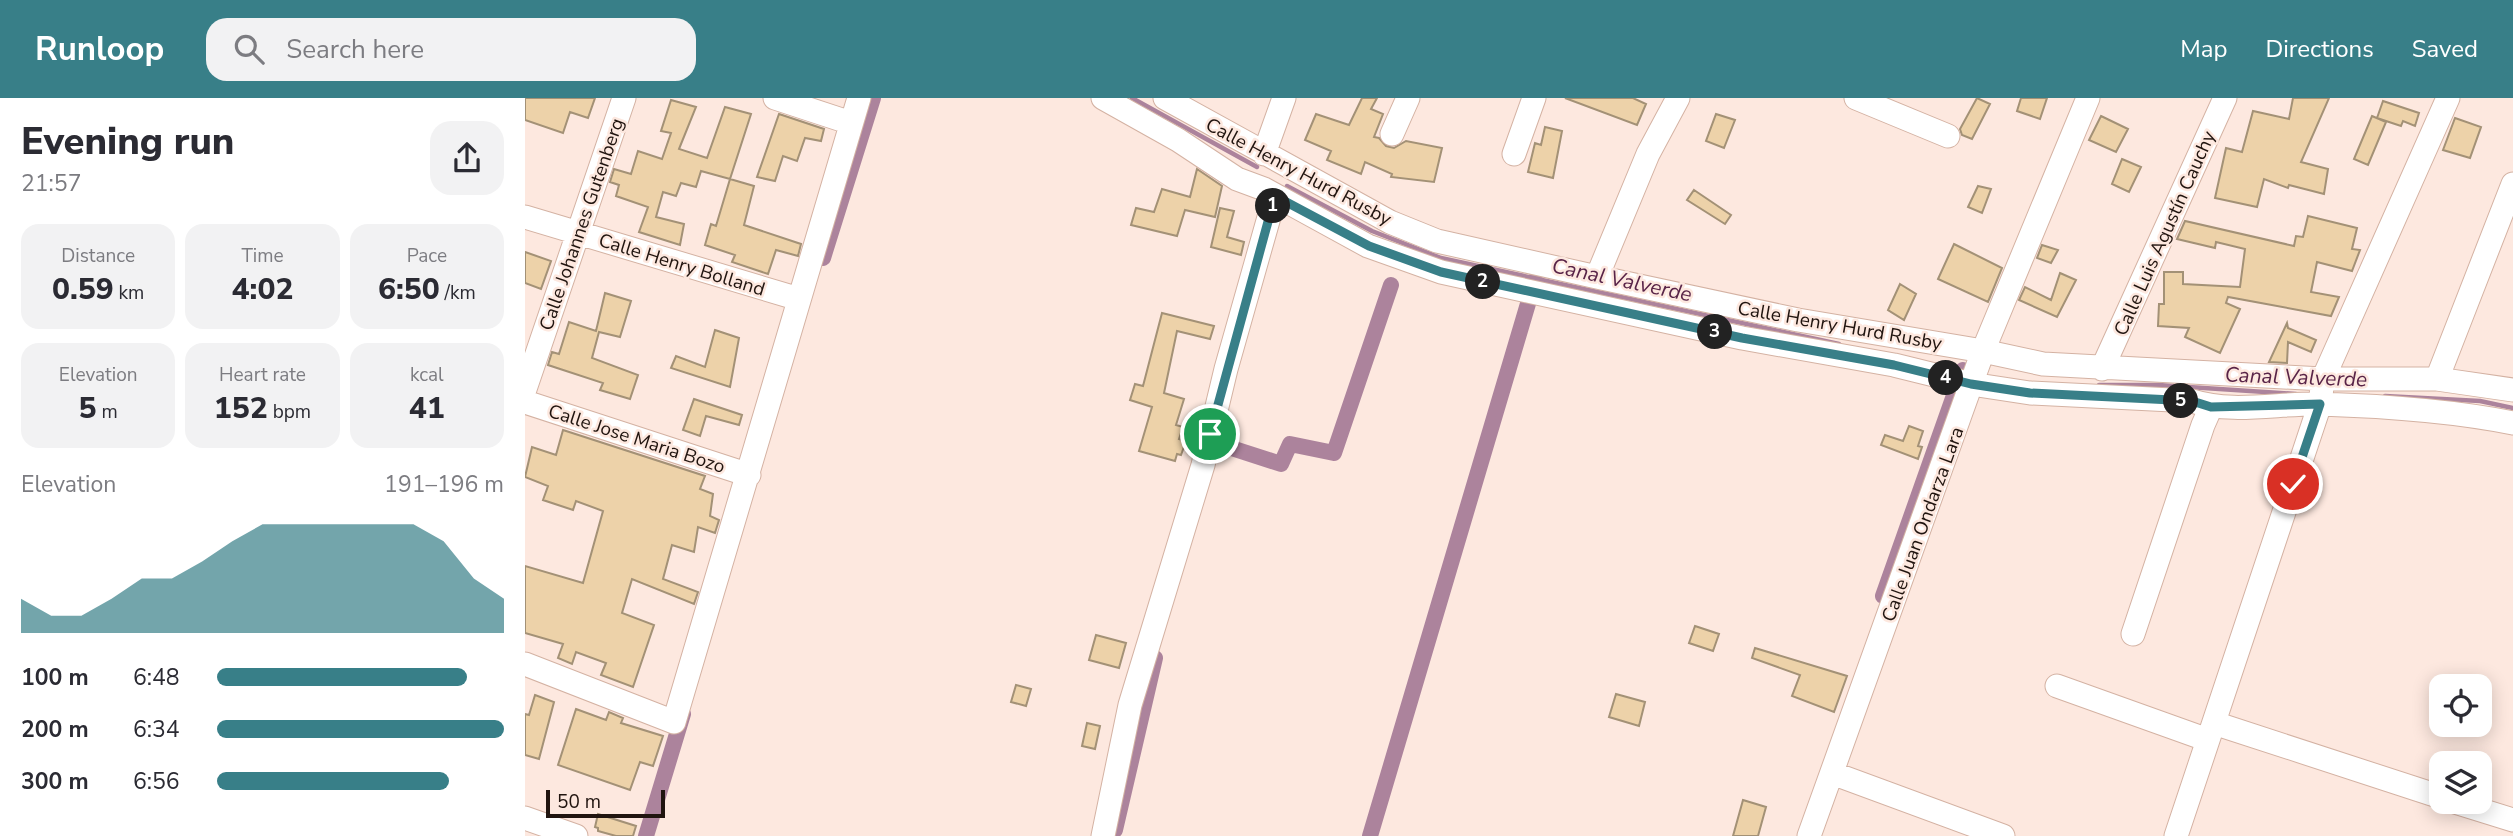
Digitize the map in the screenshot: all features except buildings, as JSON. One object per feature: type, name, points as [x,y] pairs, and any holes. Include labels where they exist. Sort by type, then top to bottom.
[{"type":"street","name":"Calle Johannes Gutenberg","points":[[525,389],[624,98]]},
{"type":"street","points":[[775,98],[851,122]]},
{"type":"street","points":[[525,664],[674,722],[859,98]]},
{"type":"street","name":"Calle Henry Hurd Rusby","points":[[1103,98],[1178,140],[1237,178],[1369,246],[1441,272],[1742,338],[1894,365],[1971,384],[2030,393],[2192,401],[2211,407],[2320,404],[2438,413],[2513,423]]},
{"type":"street","name":"Calle Henry Hurd Rusby","points":[[1165,98],[1390,222],[1437,241],[1597,277],[1798,320],[1983,351],[2043,364],[2323,379],[2437,379],[2513,390]]},
{"type":"street","points":[[1103,836],[1131,705],[1203,465],[1270,193],[1271,157],[1284,98]]},
{"type":"street","points":[[1392,134],[1408,98]]},
{"type":"street","points":[[1514,154],[1534,98]]},
{"type":"street","points":[[1597,277],[1649,154],[1678,98]]},
{"type":"street","points":[[1856,98],[1948,135]]},
{"type":"street","name":"Calle Juan Ondarza Lara","points":[[1809,836],[1983,351],[2088,98]]},
{"type":"street","name":"Calle Luis Agustín Cauchy","points":[[2102,369],[2225,98]]},
{"type":"street","points":[[2176,836],[2320,404],[2323,379],[2448,98]]},
{"type":"street","points":[[2437,379],[2513,184]]},
{"type":"street","name":"Calle Henry Bolland","points":[[525,217],[799,299]]},
{"type":"street","name":"Calle Jose Maria Bozo","points":[[525,402],[749,475]]},
{"type":"street","points":[[2133,634],[2211,407]]},
{"type":"street","points":[[2057,686],[2429,794]]},
{"type":"street","points":[[1832,773],[2003,836]]},
{"type":"street","points":[[2492,813],[2513,820]]},
{"type":"street","points":[[525,818],[576,835]]},
{"type":"waterway","points":[[823,258],[873,98]]},
{"type":"waterway","name":"Canal Valverde","points":[[1132,98],[1257,167]]},
{"type":"waterway","name":"Canal Valverde","points":[[1287,186],[1372,231],[1441,258],[1839,344]]},
{"type":"waterway","points":[[1370,836],[1535,280]]},
{"type":"waterway","points":[[1216,443],[1281,464],[1290,444],[1334,453],[1391,285]]},
{"type":"waterway","name":"Canal Valverde","points":[[1947,367],[1963,370]]},
{"type":"waterway","points":[[1883,596],[1963,370]]},
{"type":"waterway","name":"Canal Valverde","points":[[2099,385],[2158,385],[2296,394]]},
{"type":"waterway","name":"Canal Valverde","points":[[2385,396],[2480,401],[2513,408]]},
{"type":"waterway","points":[[1115,830],[1155,658]]},
{"type":"waterway","points":[[646,836],[683,714]]},
{"type":"route","points":[[1210,434],[1275,196],[1369,246],[1396,258],[1441,272],[1742,338],[1894,365],[1971,384],[2030,393],[2192,401],[2211,407],[2320,404],[2293,484]]}]
